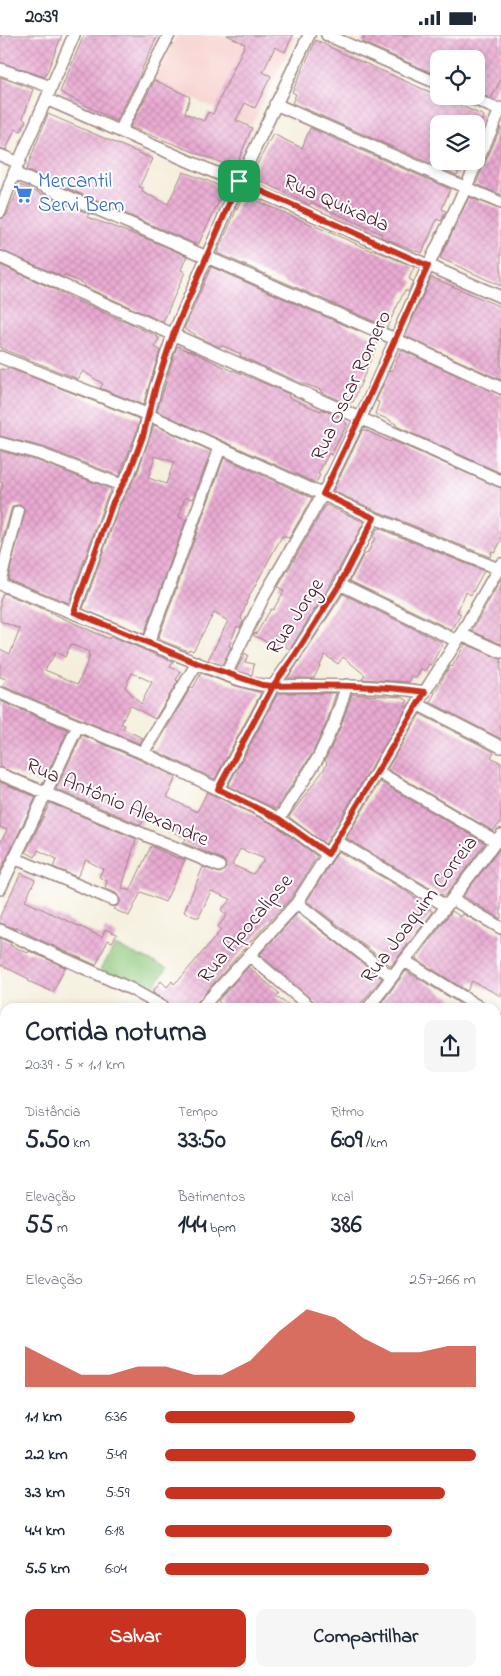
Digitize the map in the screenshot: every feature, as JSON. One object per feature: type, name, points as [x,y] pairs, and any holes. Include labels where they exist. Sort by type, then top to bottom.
[{"type":"street","points":[[0,212],[16,167],[74,35]]},
{"type":"street","points":[[120,131],[169,35]]},
{"type":"street","points":[[74,612],[104,527],[143,436],[156,386],[173,335],[239,181],[309,35]]},
{"type":"street","points":[[327,35],[430,80]]},
{"type":"street","points":[[0,69],[51,87]]},
{"type":"street","name":"Rua Quixada","points":[[46,99],[239,181],[501,297]]},
{"type":"street","points":[[485,103],[501,110]]},
{"type":"street","points":[[275,104],[501,203]]},
{"type":"street","name":"Rua Oscar Romero","points":[[226,674],[263,598],[323,494],[501,110]]},
{"type":"street","points":[[0,155],[16,167],[206,257],[395,339],[501,388]]},
{"type":"street","points":[[0,257],[501,481]]},
{"type":"street","points":[[0,357],[149,415],[374,518],[500,568]]},
{"type":"street","points":[[0,443],[40,454],[121,485]]},
{"type":"street","points":[[148,644],[220,448]]},
{"type":"street","points":[[18,513],[0,582],[148,644],[226,674],[262,685],[347,685],[387,687],[425,692]]},
{"type":"street","name":"Rua Jorge","points":[[218,789],[273,686],[340,584],[374,518]]},
{"type":"street","name":"Rua Apocalipse","points":[[206,1003],[250,957],[297,903],[500,568]]},
{"type":"street","points":[[340,584],[459,638],[501,652]]},
{"type":"street","points":[[143,753],[197,663]]},
{"type":"street","points":[[279,819],[318,758],[334,724],[347,685]]},
{"type":"street","points":[[0,693],[143,753],[218,789],[279,819],[328,854]]},
{"type":"street","points":[[417,704],[501,747]]},
{"type":"street","points":[[0,889],[78,726]]},
{"type":"street","points":[[378,772],[499,838]]},
{"type":"street","name":"Rua Antônio Alexandre","points":[[0,774],[219,866]]},
{"type":"street","name":"Rua Joaquim Correia","points":[[372,1003],[499,838]]},
{"type":"street","points":[[336,841],[449,903],[501,928]]},
{"type":"street","points":[[14,858],[112,901]]},
{"type":"street","points":[[297,903],[392,977]]},
{"type":"street","points":[[0,929],[131,989],[156,1003]]},
{"type":"street","points":[[250,957],[305,1003]]},
{"type":"street","points":[[405,961],[473,1003]]},
{"type":"shaded area","points":[[177,35],[296,35],[251,126],[155,80]]},
{"type":"green space","points":[[115,945],[167,968],[150,992],[101,969]]},
{"type":"building","points":[[0,35],[62,35],[45,77],[0,62]]},
{"type":"building","points":[[84,35],[158,35],[116,121],[60,92]]},
{"type":"building","points":[[227,35],[293,35],[285,52],[275,47],[263,72],[271,76],[255,108],[245,103],[236,120],[252,128],[235,168],[130,127],[155,80],[190,97],[185,113],[204,121],[208,112],[213,114],[245,44]]},
{"type":"building","points":[[365,35],[501,35],[501,79],[491,99],[485,96],[485,50],[430,50],[430,72],[362,42]]},
{"type":"building","points":[[316,40],[430,92],[430,105],[459,105],[482,115],[430,115],[430,163],[292,103],[296,94],[292,92]]},
{"type":"building","points":[[0,77],[33,89],[23,118],[26,120],[21,131],[15,129],[6,150],[0,148]]},
{"type":"building","points":[[48,114],[153,159],[139,187],[143,188],[142,192],[168,204],[183,172],[225,189],[198,245],[26,170]]},
{"type":"building","points":[[501,127],[501,195],[476,184],[482,170],[485,170],[485,163]]},
{"type":"building","points":[[310,128],[450,189],[442,209],[446,211],[441,221],[437,219],[422,253],[381,237],[382,234],[311,202],[310,205],[251,176],[273,134],[302,148]]},
{"type":"building","points":[[446,170],[459,170],[457,175]]},
{"type":"building","points":[[20,185],[89,214],[87,217],[187,256],[181,270],[185,272],[163,322],[83,286],[84,284],[64,275],[63,277],[0,250],[0,219],[7,215]]},
{"type":"building","points":[[243,195],[414,267],[409,279],[413,281],[408,292],[405,290],[387,327],[217,253]]},
{"type":"building","points":[[469,197],[501,210],[501,286],[440,258]]},
{"type":"building","points":[[0,265],[157,336],[159,338],[155,347],[160,350],[143,405],[100,388],[103,384],[83,371],[78,379],[0,348]]},
{"type":"building","points":[[211,267],[379,340],[353,402],[351,401],[349,405],[321,392],[321,390],[240,356],[241,354],[221,345],[220,347],[195,336],[195,334],[184,329]]},
{"type":"building","points":[[431,277],[501,307],[501,380],[405,336]]},
{"type":"building","points":[[177,346],[289,394],[288,397],[313,408],[321,411],[322,409],[341,418],[347,424],[331,455],[329,453],[318,474],[320,475],[316,483],[157,411]]},
{"type":"building","points":[[401,350],[501,395],[501,473],[396,426],[390,420],[375,414],[379,402],[376,401]]},
{"type":"building","points":[[8,368],[140,419],[119,476],[43,447],[0,436],[0,369],[8,370]]},
{"type":"building","points":[[154,425],[211,451],[193,499],[185,497],[179,517],[186,520],[144,634],[83,609],[120,505],[137,474]],"holes":[[[155,456],[174,462],[166,484],[148,478]]]},
{"type":"building","points":[[363,429],[501,488],[501,541],[495,552],[492,551],[490,557],[333,491]]},
{"type":"building","points":[[0,451],[38,461],[111,489],[69,603],[8,579],[25,511],[20,505],[12,507],[2,542],[0,541],[0,494],[3,483],[0,482]]},
{"type":"building","points":[[224,458],[312,498],[289,538],[282,536],[246,602],[241,618],[243,621],[240,628],[237,626],[229,646],[231,647],[222,665],[208,660],[228,621],[214,613],[193,651],[189,649],[188,651],[158,639]]},
{"type":"building","points":[[326,505],[364,522],[333,580],[290,649],[277,642],[275,646],[253,635],[254,633],[256,634],[271,609],[273,610],[284,591],[278,587]]},
{"type":"building","points":[[378,528],[484,571],[471,595],[466,592],[457,612],[461,614],[452,630],[350,581],[364,554],[367,554]]},
{"type":"building","points":[[501,579],[501,644],[472,631]]},
{"type":"building","points":[[3,593],[109,639],[111,636],[173,662],[170,667],[181,672],[176,680],[178,681],[155,719],[130,705],[121,724],[125,725],[123,729],[143,738],[140,744],[3,686],[7,679],[0,677],[0,649],[10,654],[20,629],[0,621],[0,601]],"holes":[[[71,644],[89,652],[88,655],[90,656],[78,684],[45,670],[56,652],[65,657]],[[132,673],[152,682],[141,704],[125,687]]]},
{"type":"building","points":[[343,594],[443,643],[431,665],[429,664],[425,671],[421,669],[416,678],[412,676],[409,682],[362,679],[365,675],[343,657],[338,664],[325,655],[314,678],[288,678]]},
{"type":"building","points":[[465,644],[501,659],[501,739],[430,702]]},
{"type":"building","points":[[245,653],[248,655],[245,662],[254,664],[252,675],[236,671]]},
{"type":"building","points":[[201,673],[261,693],[215,779],[154,750]]},
{"type":"building","points":[[278,693],[336,693],[327,721],[312,754],[276,809],[228,786]]},
{"type":"building","points":[[352,694],[402,697],[408,701],[404,705],[407,707],[325,844],[289,817],[323,771],[327,763],[325,761],[341,726]]},
{"type":"building","points":[[0,701],[68,730],[42,784],[0,767]]},
{"type":"building","points":[[420,714],[494,752],[491,757],[501,763],[501,822],[493,831],[387,769]]},
{"type":"building","points":[[82,735],[176,777],[167,797],[197,812],[207,792],[275,825],[317,856],[291,898],[196,1003],[168,1003],[152,992],[161,981],[167,987],[172,981],[174,984],[179,980],[221,930],[218,927],[227,915],[221,910],[231,899],[211,891],[199,917],[184,912],[203,867],[220,873],[226,868],[225,862],[184,843],[186,838],[160,826],[163,820],[146,813],[141,825],[56,789]],"holes":[[[240,849],[265,859],[253,874],[232,865]]]},
{"type":"building","points":[[0,782],[36,797],[0,872],[0,843],[7,830],[0,827]]},
{"type":"building","points":[[380,782],[485,843],[446,895],[442,895],[346,838]]},
{"type":"building","points":[[50,803],[136,839],[122,888],[130,891],[151,846],[185,860],[165,902],[141,892],[129,916],[113,909],[120,903],[120,899],[116,893],[105,888],[107,881],[99,877],[103,869],[86,860],[77,877],[53,867],[57,859],[38,850],[35,857],[26,852]]},
{"type":"building","points":[[501,847],[501,919],[463,896]]},
{"type":"building","points":[[338,851],[406,891],[433,912],[391,966],[307,901]]},
{"type":"building","points":[[21,873],[35,880],[25,901],[102,937],[105,929],[117,934],[112,942],[108,940],[96,965],[34,937],[17,927],[16,929],[0,923],[0,916]]},
{"type":"building","points":[[452,911],[461,917],[463,914],[501,935],[501,996],[472,981],[467,991],[416,959]]},
{"type":"building","points":[[298,913],[382,978],[361,1003],[315,1003],[260,954]]},
{"type":"building","points":[[0,938],[11,943],[10,945],[65,967],[53,992],[28,981],[29,979],[1,965],[0,967]]},
{"type":"building","points":[[248,967],[279,993],[276,997],[286,1003],[220,1003],[218,1001]]},
{"type":"building","points":[[406,971],[459,1003],[381,1003]]},
{"type":"place","name":"Mercantil Servi Bem","points":[[23,194]]},
{"type":"route","points":[[239,181],[173,335],[156,386],[143,436],[130,471],[113,502],[74,612],[148,644],[226,674],[262,685],[273,686],[347,685],[387,687],[425,692],[328,854],[279,819],[218,789],[273,686],[340,584],[374,518],[323,494],[428,266],[239,181]]}]
